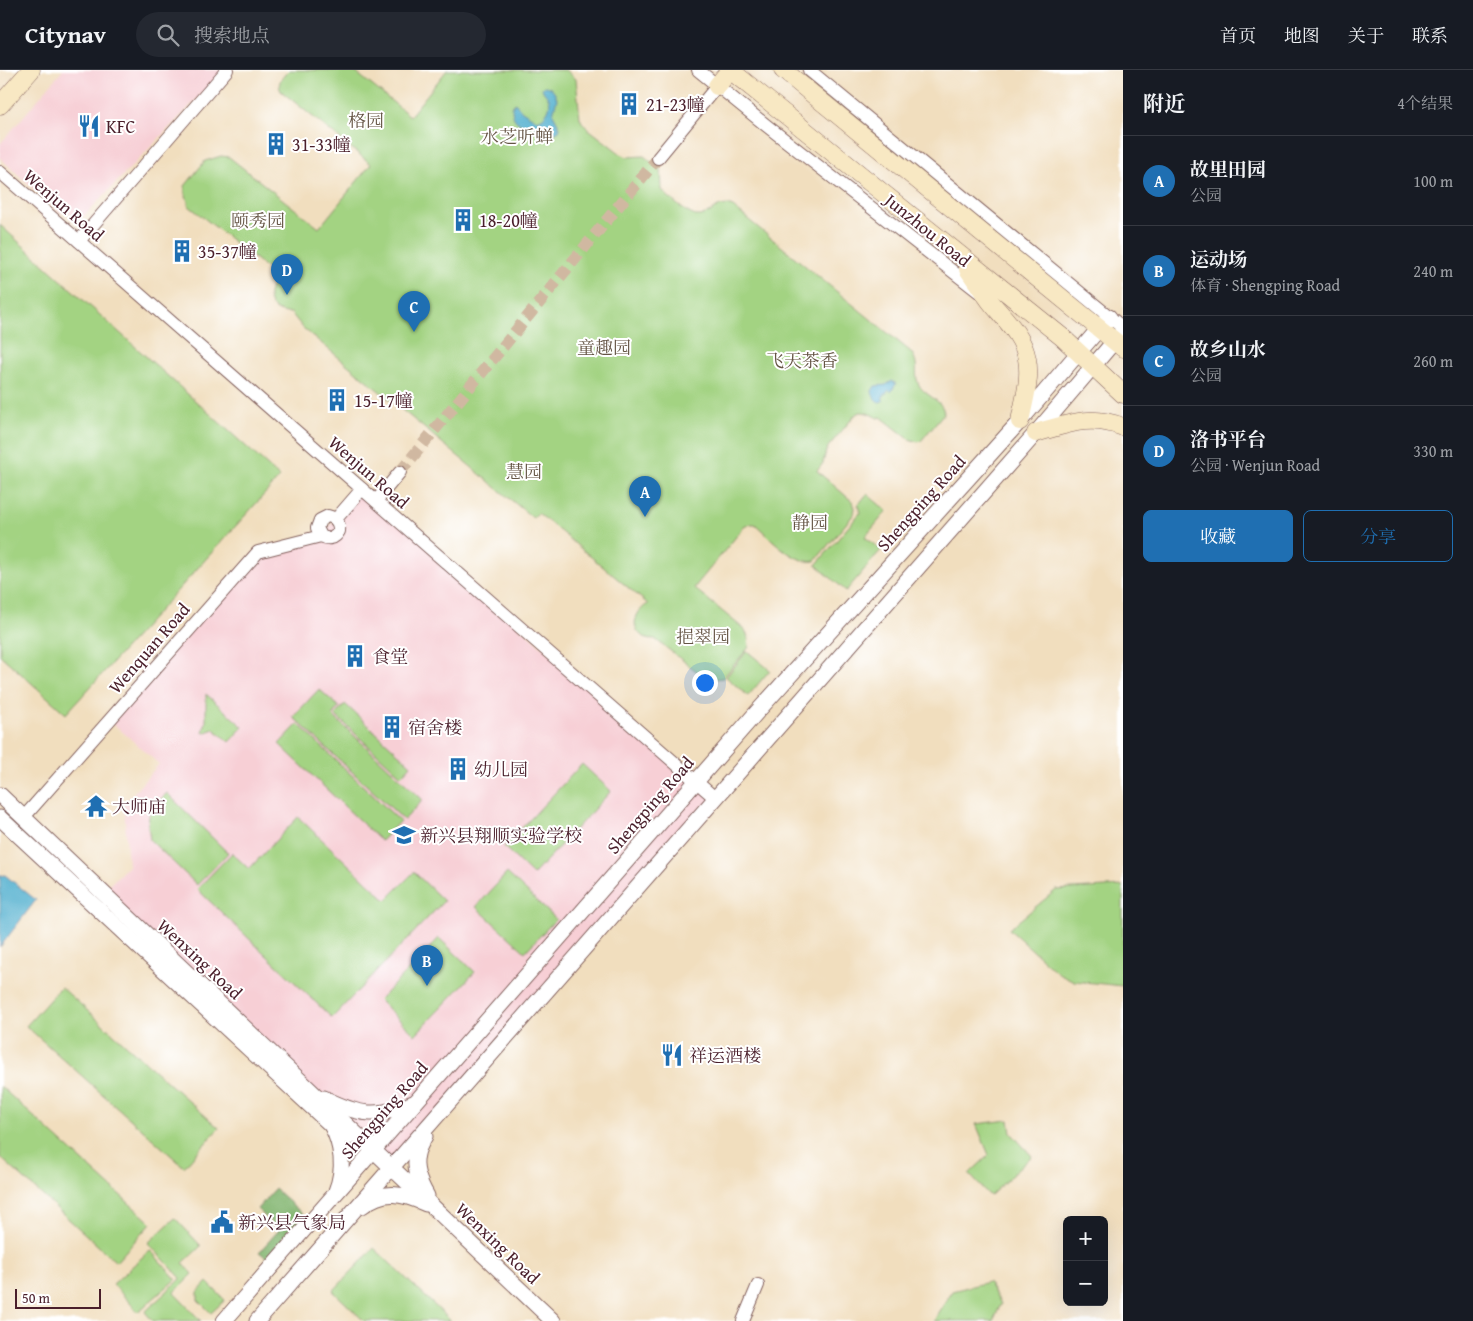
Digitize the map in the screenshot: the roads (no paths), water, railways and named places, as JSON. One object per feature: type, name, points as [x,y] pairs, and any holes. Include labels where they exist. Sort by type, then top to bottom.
[{"type":"main road","points":[[0,105],[31,70]]},
{"type":"main road","points":[[717,86],[730,70]]},
{"type":"main road","name":"Junzhou Road","points":[[730,70],[1062,337],[1123,394]]},
{"type":"main road","name":"Junzhou Road","points":[[783,70],[1121,337]]},
{"type":"main road","points":[[956,252],[1022,341],[1028,360],[1028,379],[1020,421]]},
{"type":"main road","points":[[1036,433],[1079,421],[1100,420],[1123,427]]},
{"type":"street","points":[[79,241],[227,70]]},
{"type":"street","points":[[698,70],[990,300]]},
{"type":"street","points":[[809,70],[1104,323]]},
{"type":"street","points":[[658,158],[717,86]]},
{"type":"street","name":"Wenjun Road","points":[[0,172],[715,798]]},
{"type":"street","name":"Shengping Road","points":[[224,1321],[756,712],[1020,421],[1104,323]]},
{"type":"street","points":[[257,1321],[1121,337]]},
{"type":"street","points":[[376,501],[400,472]]},
{"type":"street","name":"Wenquan Road","points":[[24,817],[258,552],[321,536],[329,539],[337,535],[340,527],[336,519],[362,489]]},
{"type":"street","name":"Wenxing Road","points":[[0,795],[24,817],[108,908],[331,1125],[373,1150]]},
{"type":"street","name":"Wenxing Road","points":[[0,818],[108,908],[312,1092],[553,1321]]},
{"type":"street","points":[[312,1092],[356,1112],[375,1114],[403,1108],[415,1102]]},
{"type":"street","points":[[430,1123],[416,1156],[416,1172],[422,1189],[434,1208]]},
{"type":"street","points":[[331,1125],[337,1139],[342,1160],[340,1181],[334,1196]]},
{"type":"street","points":[[348,1216],[371,1199],[399,1194],[434,1208]]},
{"type":"street","points":[[743,1321],[758,1285]]},
{"type":"water","points":[[544,86],[552,90],[557,99],[553,114],[560,127],[556,133],[551,133],[532,125],[522,125],[513,116],[512,107],[515,103],[522,111],[537,120],[545,115],[549,109],[550,102],[542,88]]},
{"type":"water","points":[[892,381],[896,384],[891,392],[889,390],[882,398],[884,400],[877,401],[872,391],[875,386],[886,385]]},
{"type":"water","points":[[5,875],[36,900],[0,947],[0,876]]},
{"type":"tunnel","points":[[400,472],[658,158]]},
{"type":"place","name":"21-23幢","points":[[629,104]]},
{"type":"place","name":"KFC","points":[[89,126]]},
{"type":"place","name":"31-33幢","points":[[276,144]]},
{"type":"place","name":"18-20幢","points":[[463,220]]},
{"type":"place","name":"35-37幢","points":[[182,251]]},
{"type":"place","name":"洛书平台","points":[[287,295]]},
{"type":"place","name":"故乡山水","points":[[414,332]]},
{"type":"place","name":"15-17幢","points":[[337,400]]},
{"type":"place","name":"故里田园","points":[[645,517]]},
{"type":"place","name":"食堂","points":[[355,656]]},
{"type":"place","name":"宿舍楼","points":[[392,727]]},
{"type":"place","name":"幼儿园","points":[[458,769]]},
{"type":"place","name":"大师庙","points":[[96,806]]},
{"type":"place","name":"新兴县翔顺实验学校","points":[[404,835]]},
{"type":"place","name":"运动场","points":[[427,986]]},
{"type":"place","name":"祥运酒楼","points":[[672,1055]]},
{"type":"place","name":"新兴县气象局","points":[[222,1222]]},
{"type":"park label","name":"格园","points":[[366,120]]},
{"type":"park label","name":"水芝听蝉","points":[[517,136]]},
{"type":"park label","name":"颐秀园","points":[[258,220]]},
{"type":"park label","name":"童趣园","points":[[604,347]]},
{"type":"park label","name":"飞天茶香","points":[[802,360]]},
{"type":"park label","name":"慧园","points":[[524,471]]},
{"type":"park label","name":"静园","points":[[810,522]]},
{"type":"park label","name":"挹翠园","points":[[703,636]]}]
